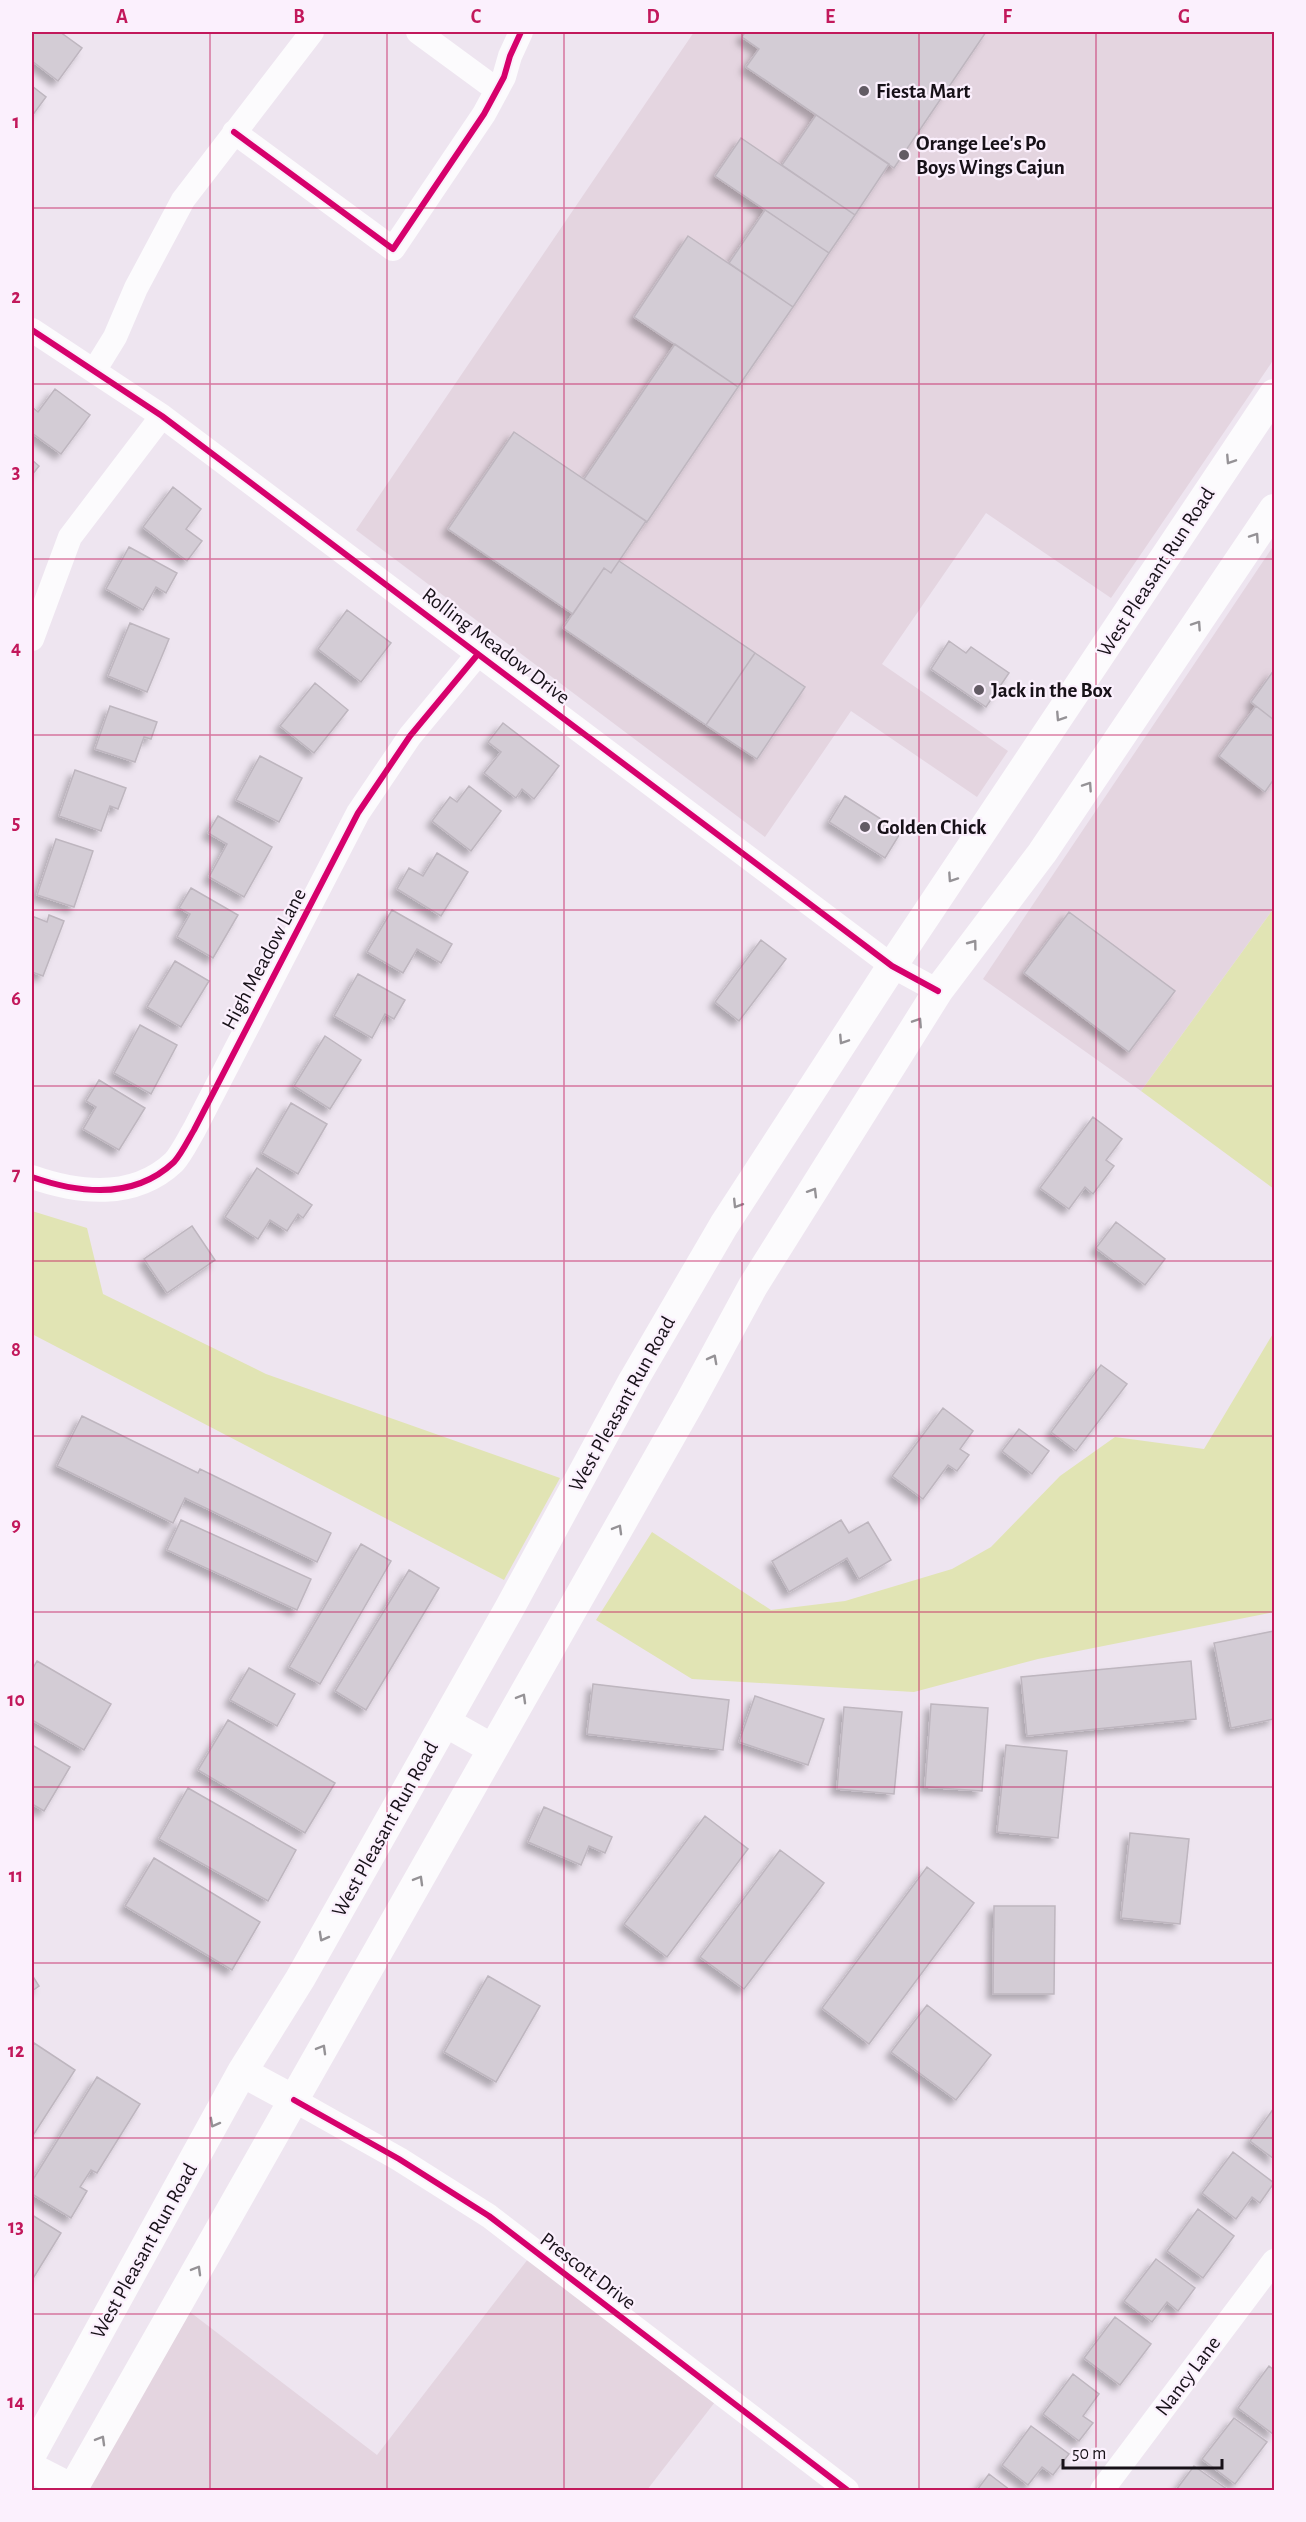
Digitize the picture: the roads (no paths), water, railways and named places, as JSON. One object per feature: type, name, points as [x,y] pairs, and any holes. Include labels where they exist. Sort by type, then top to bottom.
[{"type":"main road","name":"West Pleasant Run Road","points":[[32,2453],[243,2072],[300,1979],[633,1381],[724,1225],[892,966],[1264,433],[1275,394]]},
{"type":"main road","points":[[32,2468],[72,2490],[690,1402],[753,1286],[938,991],[1042,853],[1275,509]]},
{"type":"main road","points":[[445,1722],[493,1749]]},
{"type":"main road","points":[[243,2072],[294,2100]]},
{"type":"street","points":[[94,371],[115,337],[136,288],[183,200],[312,32]]},
{"type":"street","points":[[418,32],[497,90]]},
{"type":"street","points":[[234,132],[393,249],[484,114],[497,90],[521,32]]},
{"type":"street","name":"Rolling Meadow Drive","points":[[32,330],[162,416],[892,966],[938,991]]},
{"type":"street","points":[[32,639],[69,537],[162,416]]},
{"type":"street","name":"High Meadow Lane","points":[[32,1177],[54,1184],[100,1191],[128,1186],[150,1178],[174,1161],[195,1130],[358,813],[410,736],[478,654]]},
{"type":"street","name":"Prescott Drive","points":[[294,2100],[399,2159],[489,2217],[847,2490]]},
{"type":"street","name":"Nancy Lane","points":[[1102,2490],[1275,2261]]},
{"type":"place","name":"Fiesta Mart","points":[[864,91]]},
{"type":"place","name":"Orange Lee's Po Boys Wings Cajun","points":[[904,155]]},
{"type":"place","name":"Jack in the Box","points":[[979,690]]},
{"type":"place","name":"Golden Chick","points":[[865,827]]}]
